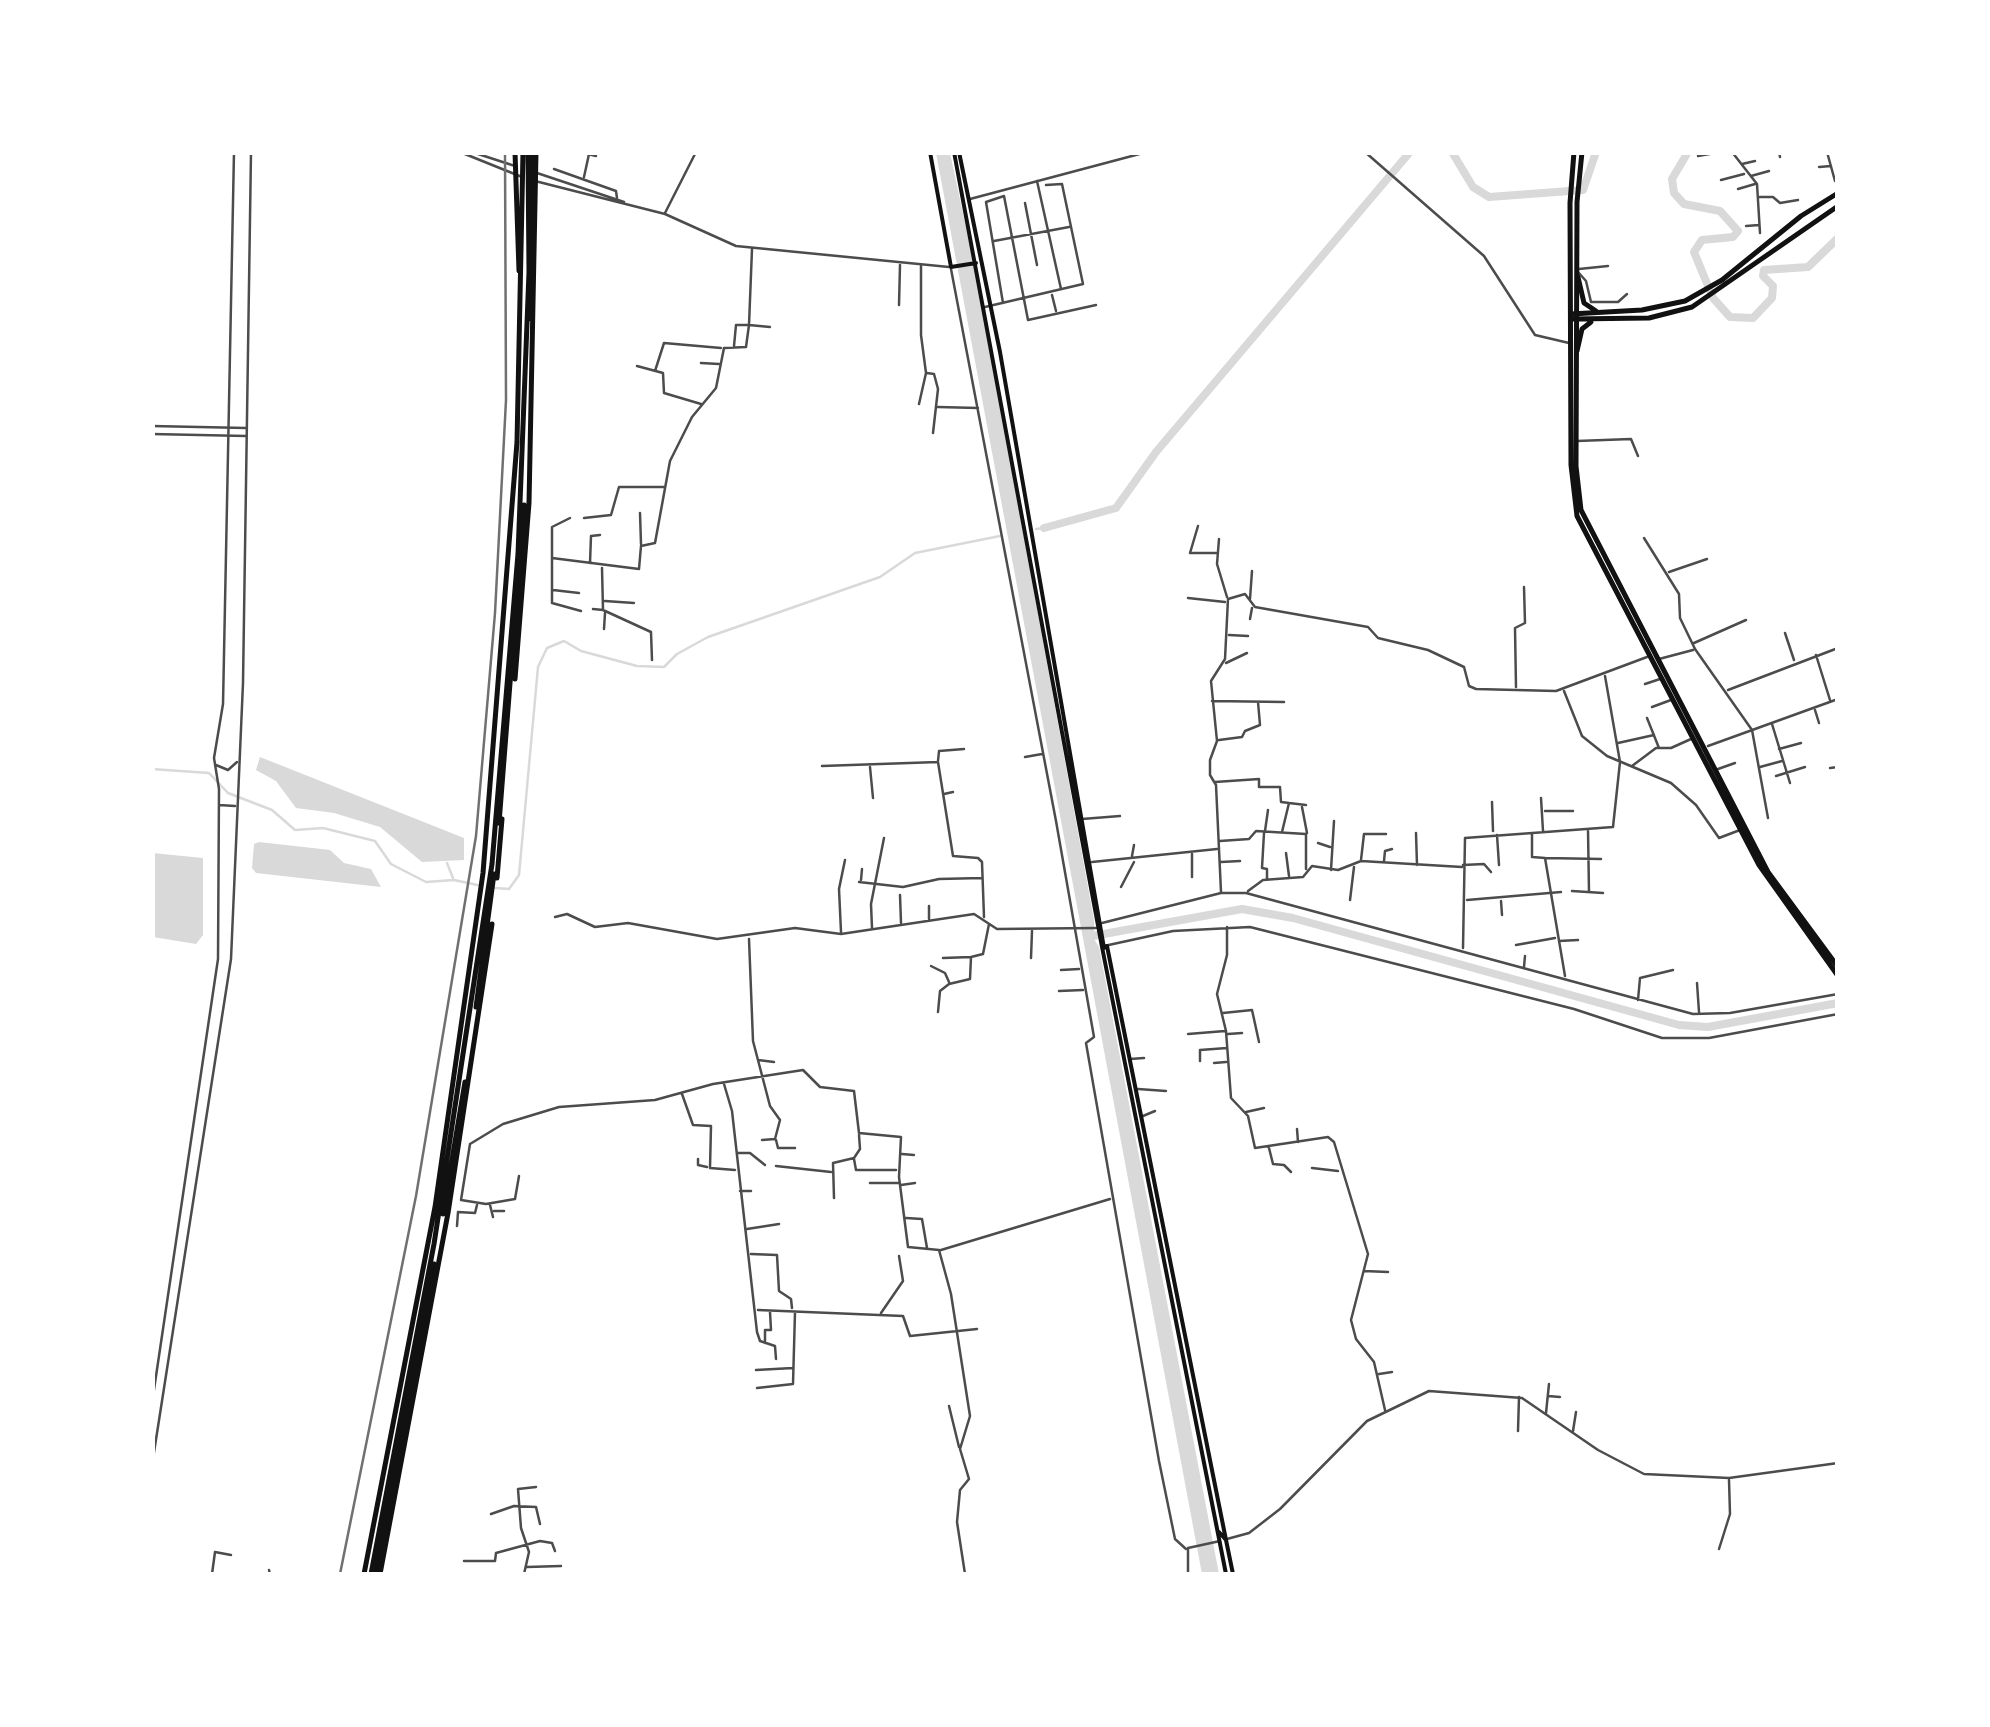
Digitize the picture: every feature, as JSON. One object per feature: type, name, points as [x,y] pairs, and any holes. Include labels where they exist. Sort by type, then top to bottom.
[{"type":"highway","points":[[515,152],[516,247],[522,288]]},
{"type":"highway","points":[[1574,152],[1576,441],[1581,510],[1672,700],[1744,832],[1774,881],[1838,967]]},
{"type":"highway","points":[[1575,182],[1582,152]]},
{"type":"highway","points":[[372,1574],[440,1174],[483,874],[512,533],[532,153]]},
{"type":"highway","points":[[372,1574],[451,1196],[495,897],[527,537],[532,153]]},
{"type":"highway","points":[[372,1574],[434,1244],[492,864],[518,554],[532,153]]},
{"type":"highway","points":[[1574,316],[1664,316],[1703,302],[1800,216],[1838,194]]},
{"type":"highway","points":[[1574,202],[1578,273],[1584,303],[1604,316]]},
{"type":"highway","points":[[1577,351],[1584,325],[1604,316],[1658,308],[1724,283],[1838,206]]},
{"type":"highway","points":[[1578,273],[1571,343],[1574,504],[1704,748],[1769,884],[1838,976]]},
{"type":"main road","points":[[930,152],[952,267],[977,263]]},
{"type":"main road","points":[[958,156],[1100,926],[1230,1574]]},
{"type":"main road","points":[[1214,1498],[1223,1540]]},
{"type":"street","points":[[152,1403],[218,959],[219,789],[215,764],[223,704],[234,152]]},
{"type":"street","points":[[153,1464],[230,959],[252,152]]},
{"type":"street","points":[[460,152],[552,186],[665,214],[716,239],[752,248],[952,267],[1076,930],[1094,1037],[1086,1043],[1168,1512],[1176,1539],[1187,1550],[1188,1574]]},
{"type":"street","points":[[472,152],[625,203]]},
{"type":"street","points":[[579,152],[596,156]]},
{"type":"street","points":[[665,214],[696,152]]},
{"type":"street","points":[[966,199],[1147,152]]},
{"type":"street","points":[[1365,152],[1484,256],[1535,336],[1571,343]]},
{"type":"street","points":[[1698,156],[1721,152]]},
{"type":"street","points":[[1732,152],[1746,174]]},
{"type":"street","points":[[1827,152],[1835,180]]},
{"type":"street","points":[[583,179],[588,154]]},
{"type":"street","points":[[1742,164],[1755,161]]},
{"type":"street","points":[[1819,167],[1831,166]]},
{"type":"street","points":[[554,169],[616,191],[616,198]]},
{"type":"street","points":[[1721,180],[1769,171]]},
{"type":"street","points":[[1752,176],[1757,184],[1760,232]]},
{"type":"street","points":[[1038,181],[1061,291]]},
{"type":"street","points":[[987,306],[1083,284],[1062,184],[1046,184]]},
{"type":"street","points":[[1738,189],[1757,184]]},
{"type":"street","points":[[1003,302],[986,201],[998,197],[1007,199],[1028,320],[1096,305]]},
{"type":"street","points":[[1758,198],[1773,198],[1780,204],[1798,200]]},
{"type":"street","points":[[1025,204],[1037,265]]},
{"type":"street","points":[[1746,226],[1760,225]]},
{"type":"street","points":[[992,241],[1071,226]]},
{"type":"street","points":[[654,371],[664,343],[724,348],[747,345],[752,248]]},
{"type":"street","points":[[900,265],[900,306]]},
{"type":"street","points":[[919,404],[926,373],[921,266]]},
{"type":"street","points":[[1578,273],[1608,266]]},
{"type":"street","points":[[1578,273],[1586,281],[1591,302],[1618,302],[1628,294]]},
{"type":"street","points":[[1052,293],[1056,313]]},
{"type":"street","points":[[734,348],[736,325],[770,327]]},
{"type":"street","points":[[641,546],[655,542],[675,449],[716,388],[724,348]]},
{"type":"street","points":[[700,363],[722,364]]},
{"type":"street","points":[[638,366],[663,374],[664,393],[702,404]]},
{"type":"street","points":[[926,373],[934,374],[937,394],[933,433]]},
{"type":"street","points":[[921,392],[937,394]]},
{"type":"street","points":[[936,407],[978,408]]},
{"type":"street","points":[[152,426],[247,428]]},
{"type":"street","points":[[152,434],[247,436]]},
{"type":"street","points":[[1576,441],[1631,440],[1638,456]]},
{"type":"street","points":[[584,518],[611,515],[619,487],[666,487]]},
{"type":"street","points":[[552,558],[638,570],[640,513]]},
{"type":"street","points":[[570,518],[552,527],[552,590],[554,605],[581,611]]},
{"type":"street","points":[[1198,526],[1197,535],[1192,535],[1190,552],[1218,552]]},
{"type":"street","points":[[590,565],[592,535],[600,535]]},
{"type":"street","points":[[1644,538],[1680,594],[1680,620],[1694,647],[1728,690],[1752,730],[1768,818]]},
{"type":"street","points":[[1219,539],[1228,600],[1223,664],[1212,679],[1217,741],[1210,760],[1215,782],[1221,893]]},
{"type":"street","points":[[1668,572],[1707,559]]},
{"type":"street","points":[[602,566],[604,630]]},
{"type":"street","points":[[1250,600],[1252,571]]},
{"type":"street","points":[[1516,688],[1515,628],[1526,623],[1524,587]]},
{"type":"street","points":[[552,590],[578,593]]},
{"type":"street","points":[[1188,598],[1228,600],[1242,594],[1253,606],[1250,619]]},
{"type":"street","points":[[604,600],[634,604]]},
{"type":"street","points":[[1253,606],[1368,626],[1378,638],[1423,648],[1464,667],[1471,688],[1564,690],[1654,656],[1694,647],[1746,620]]},
{"type":"street","points":[[593,609],[604,610],[650,632],[652,660]]},
{"type":"street","points":[[1786,633],[1794,662]]},
{"type":"street","points":[[1226,635],[1248,636]]},
{"type":"street","points":[[1728,690],[1838,648]]},
{"type":"street","points":[[1223,664],[1248,654]]},
{"type":"street","points":[[1816,655],[1831,701]]},
{"type":"street","points":[[1462,951],[1465,838],[1614,827],[1620,762],[1605,675]]},
{"type":"street","points":[[1645,684],[1661,678]]},
{"type":"street","points":[[1564,690],[1582,736],[1620,762],[1683,792],[1719,838],[1744,832]]},
{"type":"street","points":[[1704,748],[1838,698]]},
{"type":"street","points":[[1652,708],[1672,700]]},
{"type":"street","points":[[1212,701],[1284,702]]},
{"type":"street","points":[[1217,741],[1242,737],[1244,732],[1260,726],[1258,702]]},
{"type":"street","points":[[1814,707],[1819,723]]},
{"type":"street","points":[[1648,718],[1659,748]]},
{"type":"street","points":[[1772,723],[1790,783]]},
{"type":"street","points":[[1617,743],[1654,735]]},
{"type":"street","points":[[1632,766],[1659,748],[1671,748],[1692,739]]},
{"type":"street","points":[[1779,748],[1801,743]]},
{"type":"street","points":[[964,749],[938,751],[938,762],[953,856],[981,859],[984,918]]},
{"type":"street","points":[[1025,757],[1044,754]]},
{"type":"street","points":[[215,764],[228,770],[238,760]]},
{"type":"street","points":[[1759,767],[1783,760]]},
{"type":"street","points":[[822,766],[938,762]]},
{"type":"street","points":[[1715,770],[1735,763]]},
{"type":"street","points":[[870,765],[874,798]]},
{"type":"street","points":[[1776,776],[1804,767]]},
{"type":"street","points":[[1830,768],[1838,767]]},
{"type":"street","points":[[1215,782],[1259,778],[1259,787],[1280,788],[1281,801],[1304,804],[1303,877],[1268,879],[1246,892]]},
{"type":"street","points":[[942,795],[954,792]]},
{"type":"street","points":[[1541,798],[1543,834]]},
{"type":"street","points":[[1492,802],[1499,865]]},
{"type":"street","points":[[1282,834],[1289,803]]},
{"type":"street","points":[[219,806],[236,806]]},
{"type":"street","points":[[1268,810],[1262,868],[1268,869],[1268,879]]},
{"type":"street","points":[[1543,811],[1573,810]]},
{"type":"street","points":[[1081,819],[1120,816]]},
{"type":"street","points":[[1331,870],[1334,821]]},
{"type":"street","points":[[1588,829],[1590,892]]},
{"type":"street","points":[[1218,841],[1248,839],[1254,832],[1306,834]]},
{"type":"street","points":[[1532,832],[1532,857],[1601,859]]},
{"type":"street","points":[[1416,833],[1416,866]]},
{"type":"street","points":[[1360,862],[1364,834],[1386,834]]},
{"type":"street","points":[[872,929],[871,904],[884,838]]},
{"type":"street","points":[[1318,843],[1332,847]]},
{"type":"street","points":[[1121,887],[1134,858],[1134,845]]},
{"type":"street","points":[[1089,863],[1218,849]]},
{"type":"street","points":[[1384,864],[1385,851],[1392,849]]},
{"type":"street","points":[[1192,852],[1192,877]]},
{"type":"street","points":[[1286,853],[1289,878]]},
{"type":"street","points":[[1545,858],[1565,977]]},
{"type":"street","points":[[841,934],[839,879],[845,860]]},
{"type":"street","points":[[1219,862],[1240,861]]},
{"type":"street","points":[[1306,870],[1314,866],[1331,870],[1360,862],[1416,866],[1484,864],[1491,872]]},
{"type":"street","points":[[1350,900],[1354,863]]},
{"type":"street","points":[[862,869],[860,882],[903,887],[939,879],[983,878]]},
{"type":"street","points":[[1572,891],[1603,893]]},
{"type":"street","points":[[555,917],[567,914],[594,927],[628,923],[709,938],[749,938],[795,928],[841,934],[974,914],[996,929],[1076,930],[1221,893],[1246,892],[1699,1015],[1838,994]]},
{"type":"street","points":[[1465,900],[1561,892]]},
{"type":"street","points":[[900,895],[901,925]]},
{"type":"street","points":[[1501,900],[1502,915]]},
{"type":"street","points":[[218,902],[234,904]]},
{"type":"street","points":[[929,906],[929,921]]},
{"type":"street","points":[[943,958],[983,954],[989,924]]},
{"type":"street","points":[[1227,926],[1226,955],[1217,988],[1226,1032],[1230,1098],[1246,1112],[1252,1146],[1332,1138],[1366,1242],[1364,1271],[1351,1316],[1356,1339],[1371,1353],[1384,1410]]},
{"type":"street","points":[[1104,945],[1227,926],[1315,941],[1574,1010],[1662,1038],[1709,1038],[1838,1014]]},
{"type":"street","points":[[1031,958],[1032,930]]},
{"type":"street","points":[[749,938],[750,1018],[757,1060],[770,1106],[780,1120],[778,1148],[794,1148]]},
{"type":"street","points":[[1516,945],[1578,940]]},
{"type":"street","points":[[938,1012],[938,994],[949,984],[970,980],[972,956]]},
{"type":"street","points":[[1524,968],[1525,956]]},
{"type":"street","points":[[931,966],[945,972],[949,984]]},
{"type":"street","points":[[1062,970],[1081,969]]},
{"type":"street","points":[[1638,1001],[1640,978],[1673,970]]},
{"type":"street","points":[[1697,983],[1699,1015]]},
{"type":"street","points":[[1059,991],[1085,990]]},
{"type":"street","points":[[1221,1014],[1252,1010],[1259,1042]]},
{"type":"street","points":[[1188,1034],[1200,1028],[1242,1033]]},
{"type":"street","points":[[1200,1061],[1200,1050],[1227,1048]]},
{"type":"street","points":[[1127,1060],[1144,1058]]},
{"type":"street","points":[[757,1060],[774,1062]]},
{"type":"street","points":[[1214,1062],[1227,1062]]},
{"type":"street","points":[[520,1176],[516,1198],[489,1204],[461,1200],[469,1147],[500,1126],[567,1105],[644,1101],[802,1070],[820,1088],[852,1090],[860,1150],[854,1158],[833,1163],[834,1198]]},
{"type":"street","points":[[724,1083],[758,1338],[775,1346],[776,1359]]},
{"type":"street","points":[[1133,1090],[1166,1091]]},
{"type":"street","points":[[682,1093],[694,1125],[711,1126],[708,1166]]},
{"type":"street","points":[[1246,1112],[1264,1108]]},
{"type":"street","points":[[1138,1117],[1155,1110]]},
{"type":"street","points":[[1296,1129],[1298,1142]]},
{"type":"street","points":[[859,1133],[899,1134],[899,1184],[910,1250],[940,1250],[1112,1198]]},
{"type":"street","points":[[762,1140],[776,1138]]},
{"type":"street","points":[[1268,1147],[1273,1164],[1283,1164],[1291,1172]]},
{"type":"street","points":[[736,1154],[750,1153],[765,1166]]},
{"type":"street","points":[[901,1154],[914,1155]]},
{"type":"street","points":[[698,1158],[701,1168],[735,1170]]},
{"type":"street","points":[[854,1158],[856,1170],[899,1170]]},
{"type":"street","points":[[776,1166],[833,1172]]},
{"type":"street","points":[[1312,1168],[1340,1172]]},
{"type":"street","points":[[186,1170],[198,1173]]},
{"type":"street","points":[[870,1182],[915,1183]]},
{"type":"street","points":[[738,1190],[750,1191]]},
{"type":"street","points":[[457,1226],[458,1212],[476,1212],[478,1204]]},
{"type":"street","points":[[489,1204],[493,1217]]},
{"type":"street","points":[[493,1210],[504,1211]]},
{"type":"street","points":[[904,1218],[922,1219],[928,1250]]},
{"type":"street","points":[[746,1230],[779,1224]]},
{"type":"street","points":[[940,1250],[970,1416],[960,1449]]},
{"type":"street","points":[[749,1254],[778,1255],[779,1290],[791,1299],[794,1310],[792,1386],[757,1388]]},
{"type":"street","points":[[880,1314],[903,1281],[900,1256]]},
{"type":"street","points":[[1364,1271],[1388,1272]]},
{"type":"street","points":[[756,1310],[904,1316],[910,1336],[977,1330]]},
{"type":"street","points":[[764,1344],[765,1330],[771,1330],[770,1310]]},
{"type":"street","points":[[756,1370],[794,1368]]},
{"type":"street","points":[[1378,1374],[1392,1372]]},
{"type":"street","points":[[1546,1412],[1549,1384]]},
{"type":"street","points":[[1187,1550],[1249,1534],[1280,1509],[1362,1426],[1384,1410],[1429,1391],[1519,1397],[1644,1474],[1729,1478],[1838,1463]]},
{"type":"street","points":[[1548,1396],[1560,1397]]},
{"type":"street","points":[[1518,1430],[1519,1397]]},
{"type":"street","points":[[949,1406],[969,1480],[960,1488],[956,1522],[965,1574]]},
{"type":"street","points":[[1573,1432],[1576,1412]]},
{"type":"street","points":[[1719,1549],[1730,1514],[1729,1478]]},
{"type":"street","points":[[524,1574],[526,1546],[518,1488],[536,1487]]},
{"type":"street","points":[[491,1514],[536,1508],[540,1524]]},
{"type":"street","points":[[464,1561],[495,1561],[496,1553],[550,1542],[555,1551]]},
{"type":"street","points":[[212,1574],[214,1552],[231,1555]]},
{"type":"street","points":[[525,1567],[561,1566]]},
{"type":"shaded area","points":[[936,153],[950,153],[974,264],[1094,920],[1094,939],[1099,947],[1219,1574],[1202,1574]]},
{"type":"shaded area","points":[[260,757],[464,838],[464,860],[422,862],[380,827],[334,813],[296,808],[276,781],[256,770]]},
{"type":"shaded area","points":[[254,844],[330,850],[344,863],[371,869],[381,887],[256,873],[252,868]]},
{"type":"shaded area","points":[[153,853],[203,858],[203,935],[196,944],[153,937]]},
{"type":"waterway","points":[[1044,528],[1116,508],[1156,452],[1410,152]]},
{"type":"waterway","points":[[1452,152],[1473,187],[1489,197],[1583,190],[1596,152]]},
{"type":"waterway","points":[[1688,152],[1672,179],[1674,193],[1684,204],[1720,211],[1738,231],[1733,237],[1702,240],[1694,252],[1713,298],[1730,317],[1753,318],[1772,298],[1773,286],[1763,276],[1764,270],[1808,267],[1838,238]]},
{"type":"waterway","points":[[1036,529],[1044,528]]},
{"type":"waterway","points":[[495,888],[509,889],[519,875],[538,667],[547,648],[564,641],[581,651],[637,666],[664,667],[677,654],[708,637],[880,577],[915,553],[1000,536]]},
{"type":"waterway","points":[[152,769],[209,773],[228,793],[272,810],[295,830],[323,828],[375,841],[391,864],[426,882],[454,880],[482,886]]},
{"type":"waterway","points":[[447,863],[453,878]]},
{"type":"waterway","points":[[1087,937],[1242,909],[1293,918],[1679,1025],[1708,1027],[1838,1003]]},
{"type":"railway","points":[[340,1574],[416,1196],[476,836],[495,613],[506,400],[505,152]]}]
